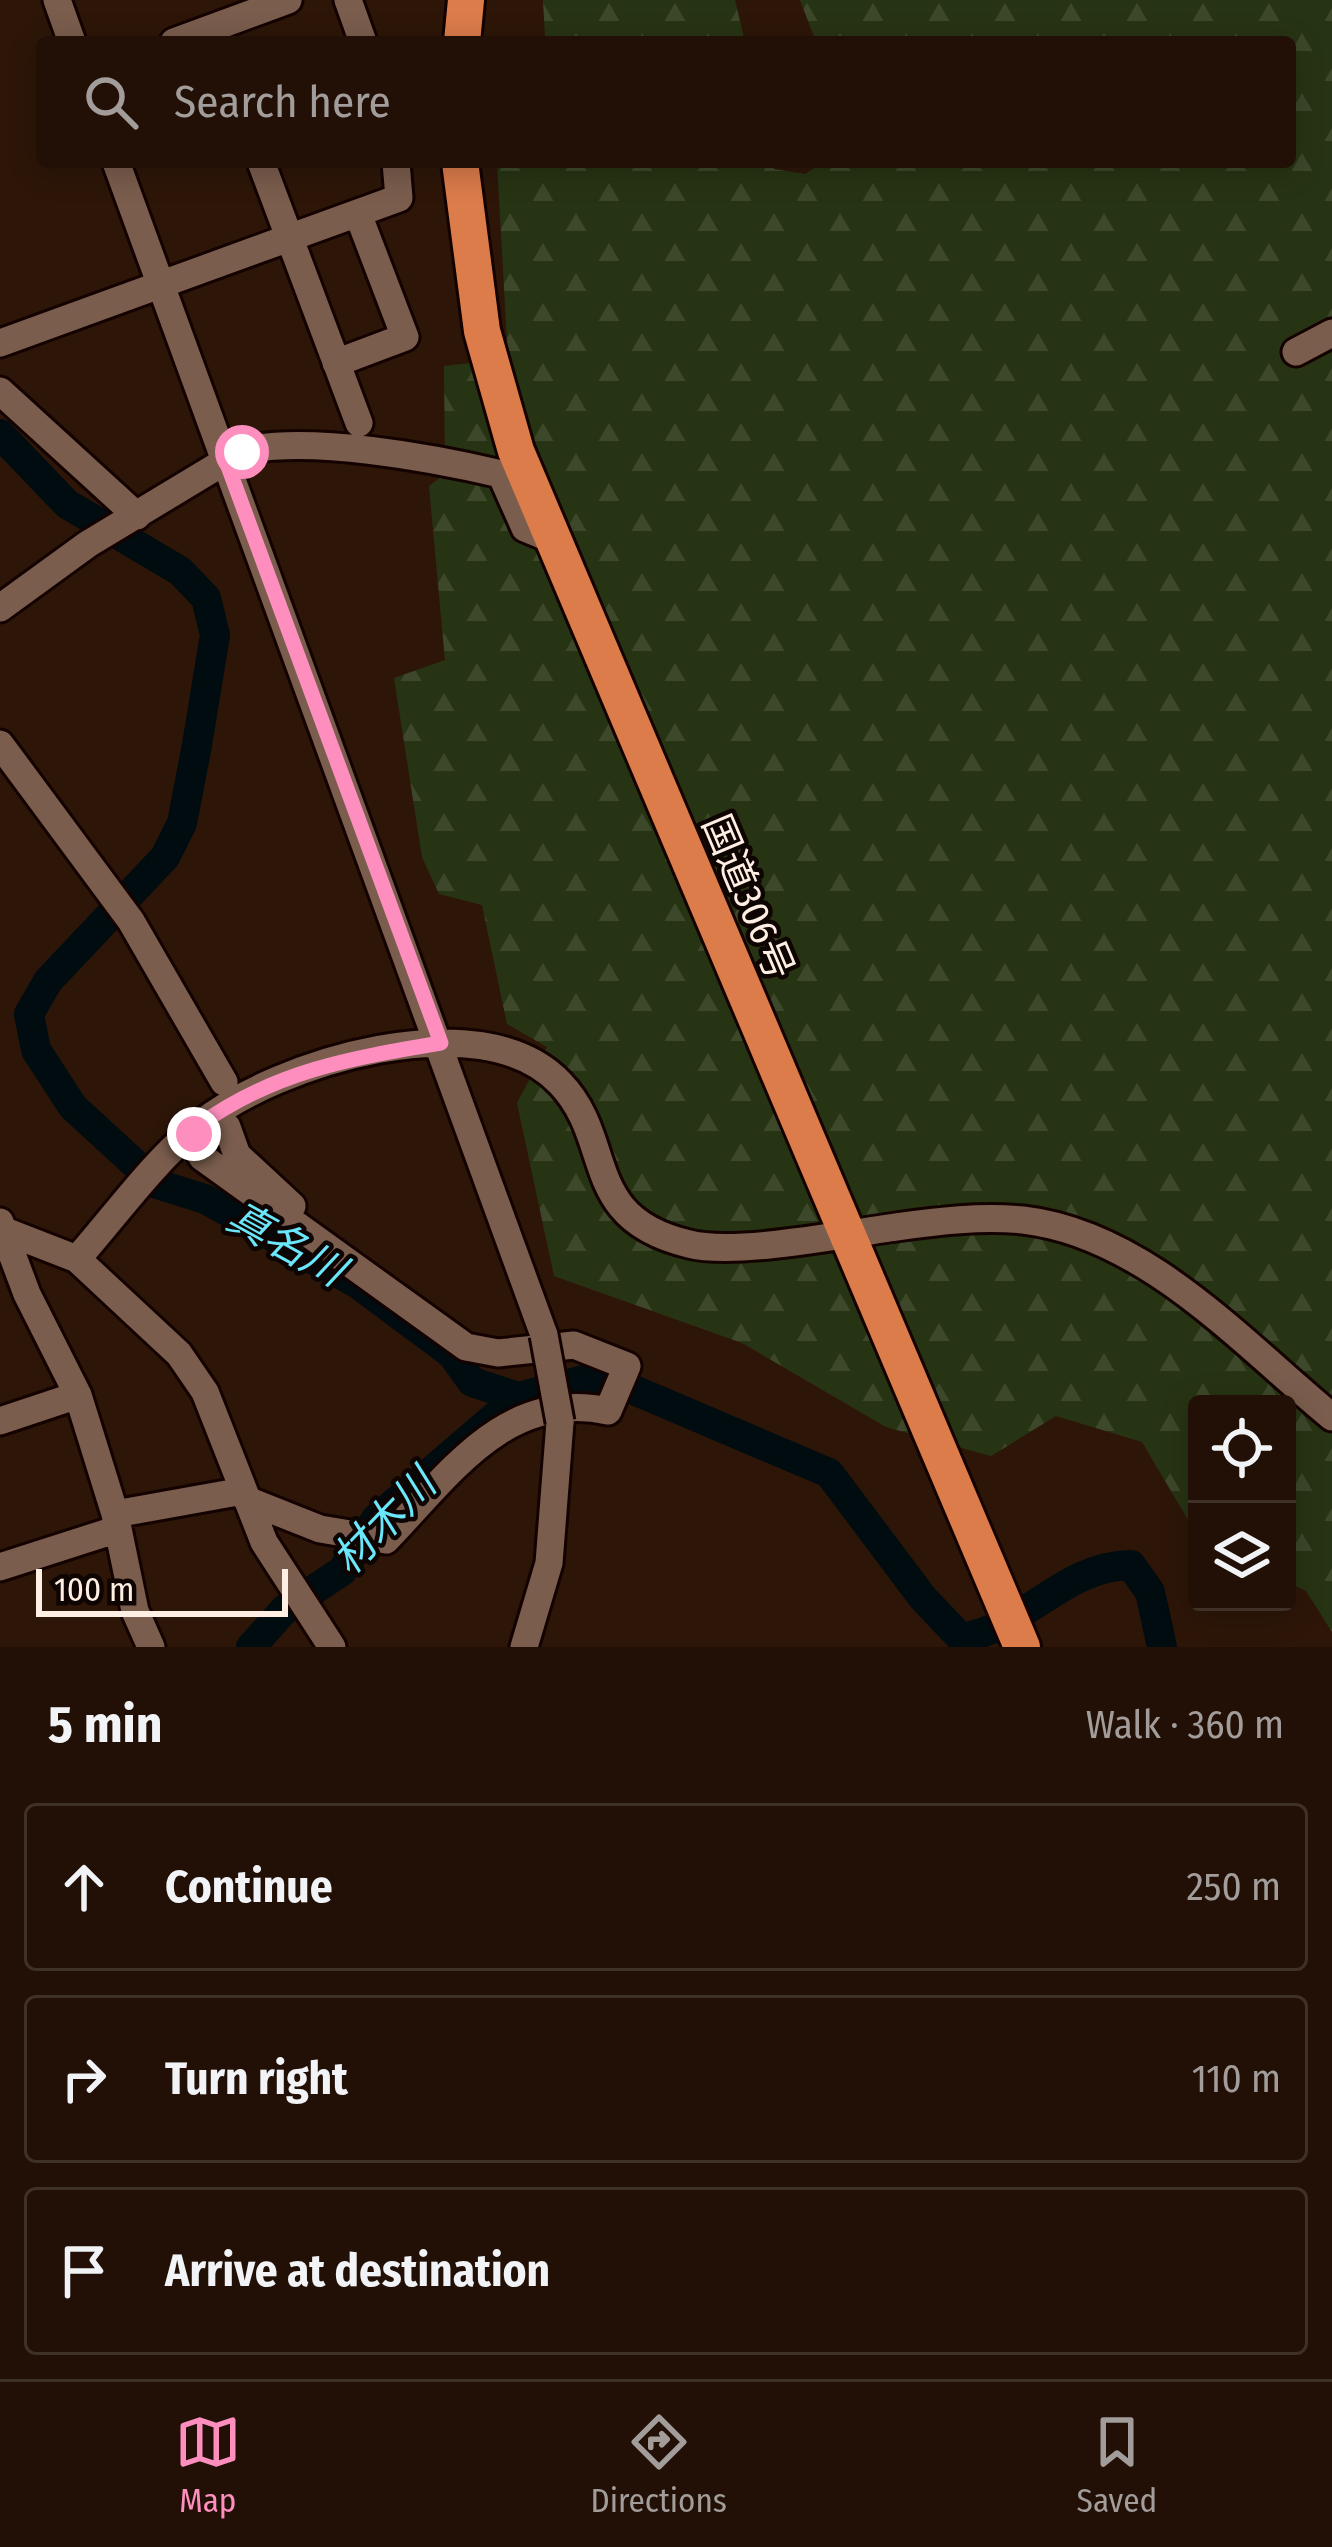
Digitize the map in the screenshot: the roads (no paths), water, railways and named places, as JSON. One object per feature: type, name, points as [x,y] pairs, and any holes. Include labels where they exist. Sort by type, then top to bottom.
[{"type":"highway","points":[[463,36],[466,0]]},
{"type":"highway","name":"国道306号","points":[[461,168],[469,255],[492,376],[550,538],[1022,1647]]},
{"type":"street","points":[[57,0],[70,36]]},
{"type":"street","points":[[201,0],[214,35],[288,0]]},
{"type":"street","points":[[348,0],[361,36]]},
{"type":"street","points":[[118,168],[544,1335],[560,1422],[549,1563],[524,1647]]},
{"type":"street","points":[[263,168],[358,423]]},
{"type":"street","points":[[0,344],[399,199],[396,168]]},
{"type":"street","points":[[336,363],[405,337],[358,214]]},
{"type":"street","points":[[1296,352],[1332,333]]},
{"type":"street","points":[[0,391],[133,519]]},
{"type":"street","points":[[0,608],[88,544],[226,461],[262,448],[359,450],[442,460],[501,474],[525,528],[550,538]]},
{"type":"street","points":[[0,744],[131,920],[224,1082]]},
{"type":"street","points":[[77,1259],[188,1134],[245,1094],[296,1071],[441,1043],[509,1049],[559,1082],[583,1119],[602,1181],[634,1219],[663,1236],[712,1248],[982,1218],[1028,1221],[1087,1237],[1174,1287],[1332,1417]]},
{"type":"street","points":[[227,1127],[237,1155],[300,1213],[304,1231]]},
{"type":"street","points":[[0,1567],[115,1522],[245,1496],[320,1529],[386,1540],[512,1418],[588,1407],[608,1411],[619,1386],[627,1366],[574,1345],[498,1353],[466,1347],[202,1156],[188,1134]]},
{"type":"street","points":[[1,1227],[77,1259],[178,1354],[205,1392],[264,1542],[332,1647]]},
{"type":"street","points":[[1,1227],[27,1294],[78,1395],[135,1611],[151,1647]]},
{"type":"street","points":[[0,1421],[78,1395]]},
{"type":"waterway","name":"真名川","points":[[0,434],[67,504],[180,571],[206,598],[215,635],[182,823],[165,857],[48,981],[29,1014],[36,1050],[73,1107],[157,1184],[205,1199],[358,1284],[452,1354],[472,1382],[518,1397],[587,1379],[608,1379],[829,1473],[923,1598],[961,1638],[1004,1623],[1084,1576],[1131,1565],[1150,1592],[1162,1647]]},
{"type":"waterway","name":"材木川","points":[[251,1647],[285,1609],[342,1571],[376,1519],[518,1397]]}]
